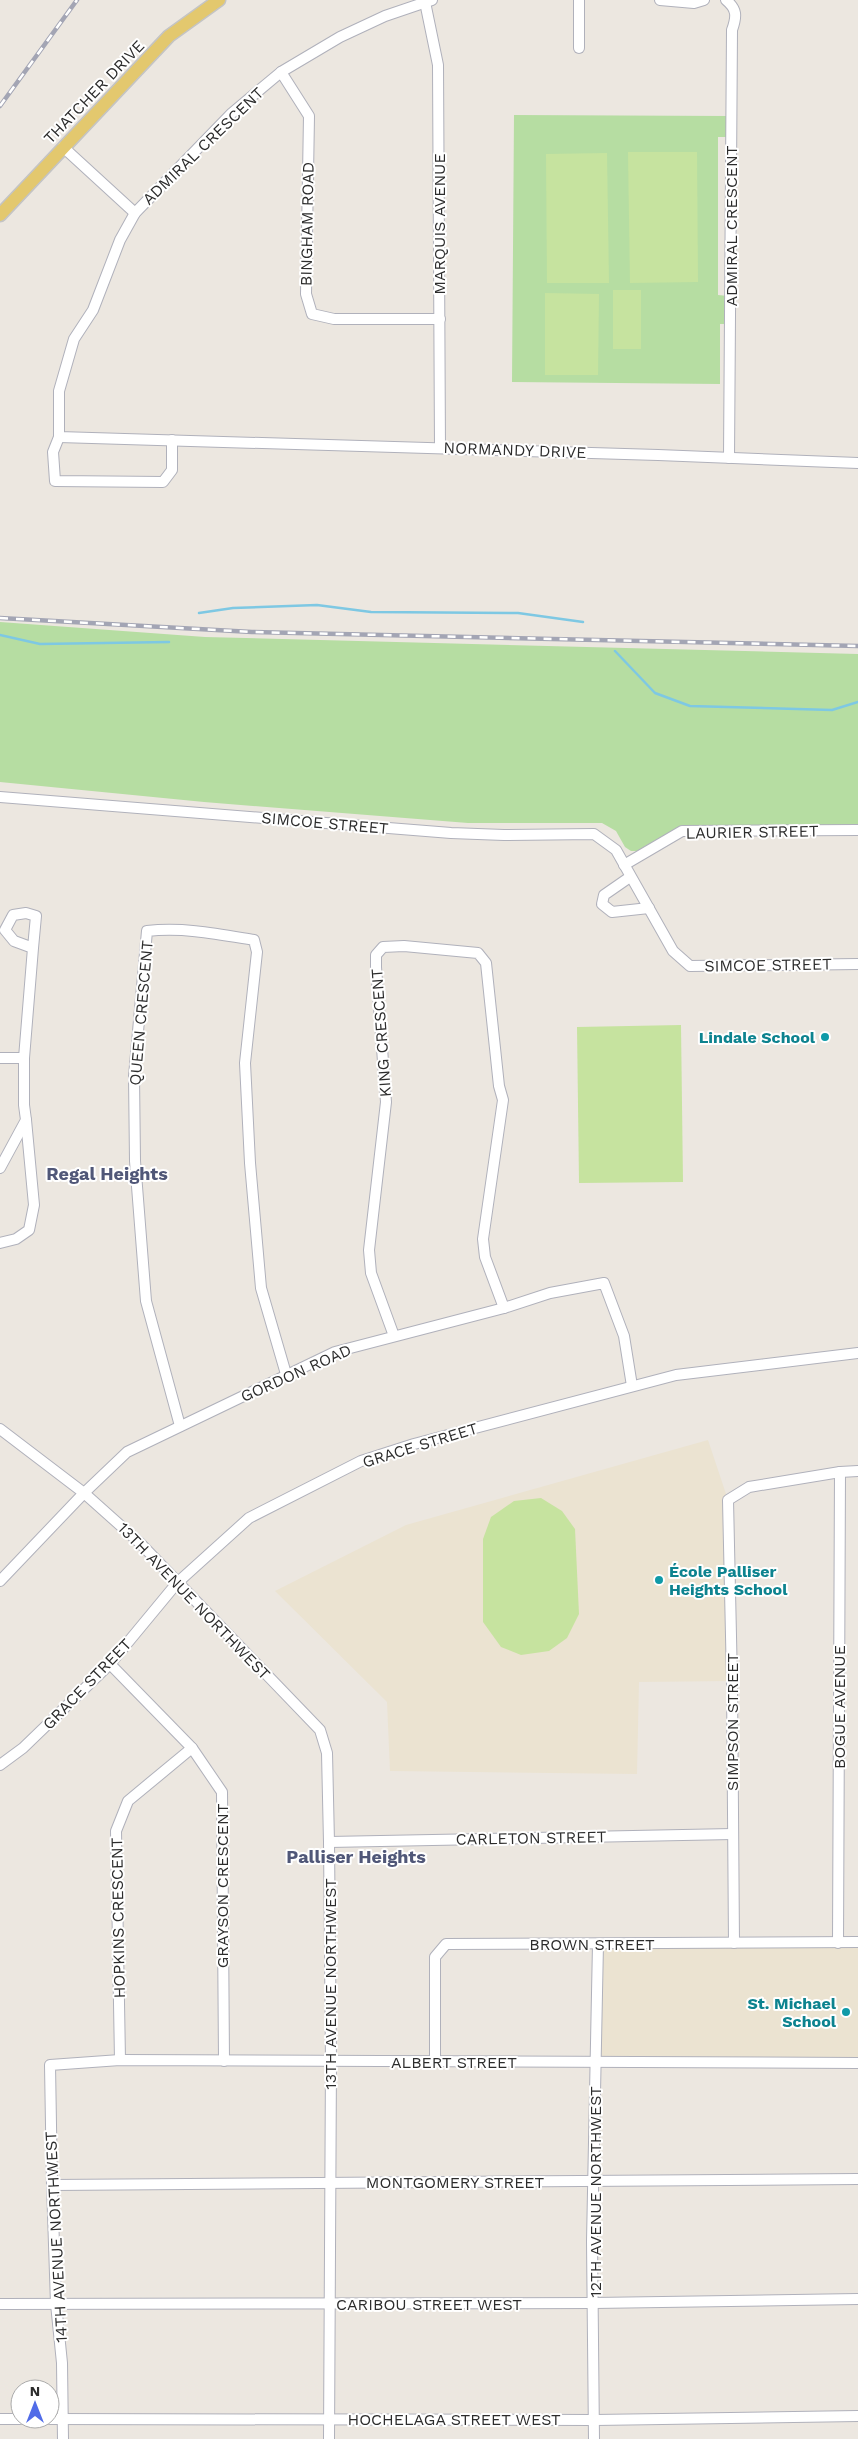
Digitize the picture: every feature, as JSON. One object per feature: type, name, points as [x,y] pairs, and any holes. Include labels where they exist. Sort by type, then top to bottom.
[{"type":"main road","name":"THATCHER DRIVE","points":[[0,215],[169,36],[219,0]]},
{"type":"street","points":[[579,0],[579,48]]},
{"type":"street","points":[[660,0],[694,3],[704,0]]},
{"type":"street","name":"ADMIRAL CRESCENT","points":[[726,0],[734,7],[736,13],[732,30],[729,458]]},
{"type":"street","name":"ADMIRAL CRESCENT","points":[[135,213],[232,113],[281,72],[340,38],[385,16],[428,1]]},
{"type":"street","name":"MARQUIS AVENUE","points":[[428,1],[438,65],[440,448]]},
{"type":"street","name":"BINGHAM ROAD","points":[[281,72],[309,116],[306,294],[312,314],[334,319],[440,319]]},
{"type":"street","points":[[63,147],[135,213],[120,240],[93,310],[74,339],[59,391],[59,437],[53,452],[55,481],[163,482],[172,470],[172,440]]},
{"type":"street","name":"NORMANDY DRIVE","points":[[59,437],[858,463]]},
{"type":"street","name":"SIMCOE STREET","points":[[0,797],[451,833],[504,835],[594,834],[616,850],[673,951],[690,966],[858,964]]},
{"type":"street","name":"LAURIER STREET","points":[[624,865],[682,831],[858,830]]},
{"type":"street","points":[[630,876],[604,895],[602,904],[612,912],[648,908]]},
{"type":"street","name":"QUEEN CRESCENT","points":[[180,1426],[146,1301],[135,1161],[134,1076],[147,931],[167,929],[201,931],[254,940],[257,952],[244,1063],[253,1214],[261,1288],[286,1374]]},
{"type":"street","name":"KING CRESCENT","points":[[394,1336],[371,1273],[369,1250],[386,1102],[376,967],[376,955],[383,948],[404,946],[478,953],[486,963],[499,1086],[503,1100],[483,1249],[504,1308]]},
{"type":"street","points":[[0,1243],[16,1239],[29,1230],[34,1205],[24,1105],[24,1058],[34,948]]},
{"type":"street","points":[[0,1058],[24,1058]]},
{"type":"street","points":[[0,1168],[26,1120]]},
{"type":"street","name":"GORDON ROAD","points":[[0,1581],[84,1493],[127,1452],[335,1352],[504,1308],[550,1293],[604,1283],[624,1336],[632,1386]]},
{"type":"street","name":"GRACE STREET","points":[[0,1765],[23,1748],[110,1664],[177,1583],[248,1518],[360,1461],[414,1444],[676,1375],[858,1353]]},
{"type":"street","name":"13TH AVENUE NORTHWEST","points":[[0,1429],[84,1493],[140,1543],[320,1730],[327,1752],[329,1842],[331,2062],[329,2439]]},
{"type":"street","points":[[840,1472],[858,1471]]},
{"type":"street","name":"SIMPSON STREET","points":[[734,1944],[728,1500],[749,1486],[840,1472]]},
{"type":"street","name":"BOGUE AVENUE","points":[[838,1943],[840,1472]]},
{"type":"street","name":"GRAYSON CRESCENT","points":[[110,1664],[192,1748],[222,1792],[224,2061]]},
{"type":"street","name":"HOPKINS CRESCENT","points":[[120,2060],[116,1831],[128,1801],[192,1748]]},
{"type":"street","name":"CARLETON STREET","points":[[329,1842],[733,1834]]},
{"type":"street","name":"BROWN STREET","points":[[435,2061],[435,1956],[446,1944],[858,1942]]},
{"type":"street","name":"12TH AVENUE NORTHWEST","points":[[594,2439],[593,2182],[598,1944]]},
{"type":"street","name":"ALBERT STREET","points":[[50,2065],[120,2060],[858,2063]]},
{"type":"street","name":"14TH AVENUE NORTHWEST","points":[[50,2065],[56,2304],[62,2363],[62,2439]]},
{"type":"street","name":"MONTGOMERY STREET","points":[[52,2185],[330,2181],[593,2182],[858,2179]]},
{"type":"street","name":"CARIBOU STREET WEST","points":[[0,2304],[594,2303],[858,2299]]},
{"type":"street","name":"HOCHELAGA STREET WEST","points":[[63,2419],[595,2420],[858,2416]]},
{"type":"shaded area","points":[[708,1440],[728,1500],[732,1681],[639,1682],[637,1774],[390,1771],[387,1702],[275,1591],[406,1525]]},
{"type":"shaded area","points":[[858,1942],[858,2063],[596,2062],[598,1944]]},
{"type":"green space","points":[[514,115],[728,116],[728,137],[718,137],[718,295],[728,296],[729,324],[720,324],[720,384],[512,382]]},
{"type":"green space","points":[[628,152],[697,152],[698,282],[630,283]]},
{"type":"green space","points":[[607,153],[609,283],[547,283],[546,154]]},
{"type":"green space","points":[[613,290],[641,290],[641,349],[613,349]]},
{"type":"green space","points":[[545,293],[599,294],[598,375],[545,375]]},
{"type":"green space","points":[[0,622],[205,637],[858,654],[858,825],[725,825],[684,828],[670,832],[637,851],[631,851],[625,847],[616,831],[602,823],[468,823],[204,802],[0,782]]},
{"type":"green space","points":[[681,1025],[683,1182],[579,1183],[577,1027]]},
{"type":"green space","points":[[541,1498],[562,1511],[575,1529],[579,1614],[567,1638],[549,1651],[521,1655],[501,1647],[483,1622],[483,1539],[491,1517],[514,1501]]},
{"type":"waterway","points":[[199,613],[233,608],[317,605],[371,612],[518,613],[583,622]]},
{"type":"waterway","points":[[0,635],[40,644],[169,642]]},
{"type":"waterway","points":[[615,651],[655,693],[690,706],[832,710],[858,702]]},
{"type":"railway","points":[[0,106],[77,0]]},
{"type":"railway","points":[[0,618],[252,632],[858,646]]},
{"type":"place","name":"Lindale School","points":[[825,1037]]},
{"type":"place","name":"École Palliser Heights School","points":[[659,1580]]},
{"type":"place","name":"St. Michael School","points":[[846,2012]]},
{"type":"district","name":"Regal Heights","points":[[107,1173]]},
{"type":"district","name":"Palliser Heights","points":[[356,1856]]}]
